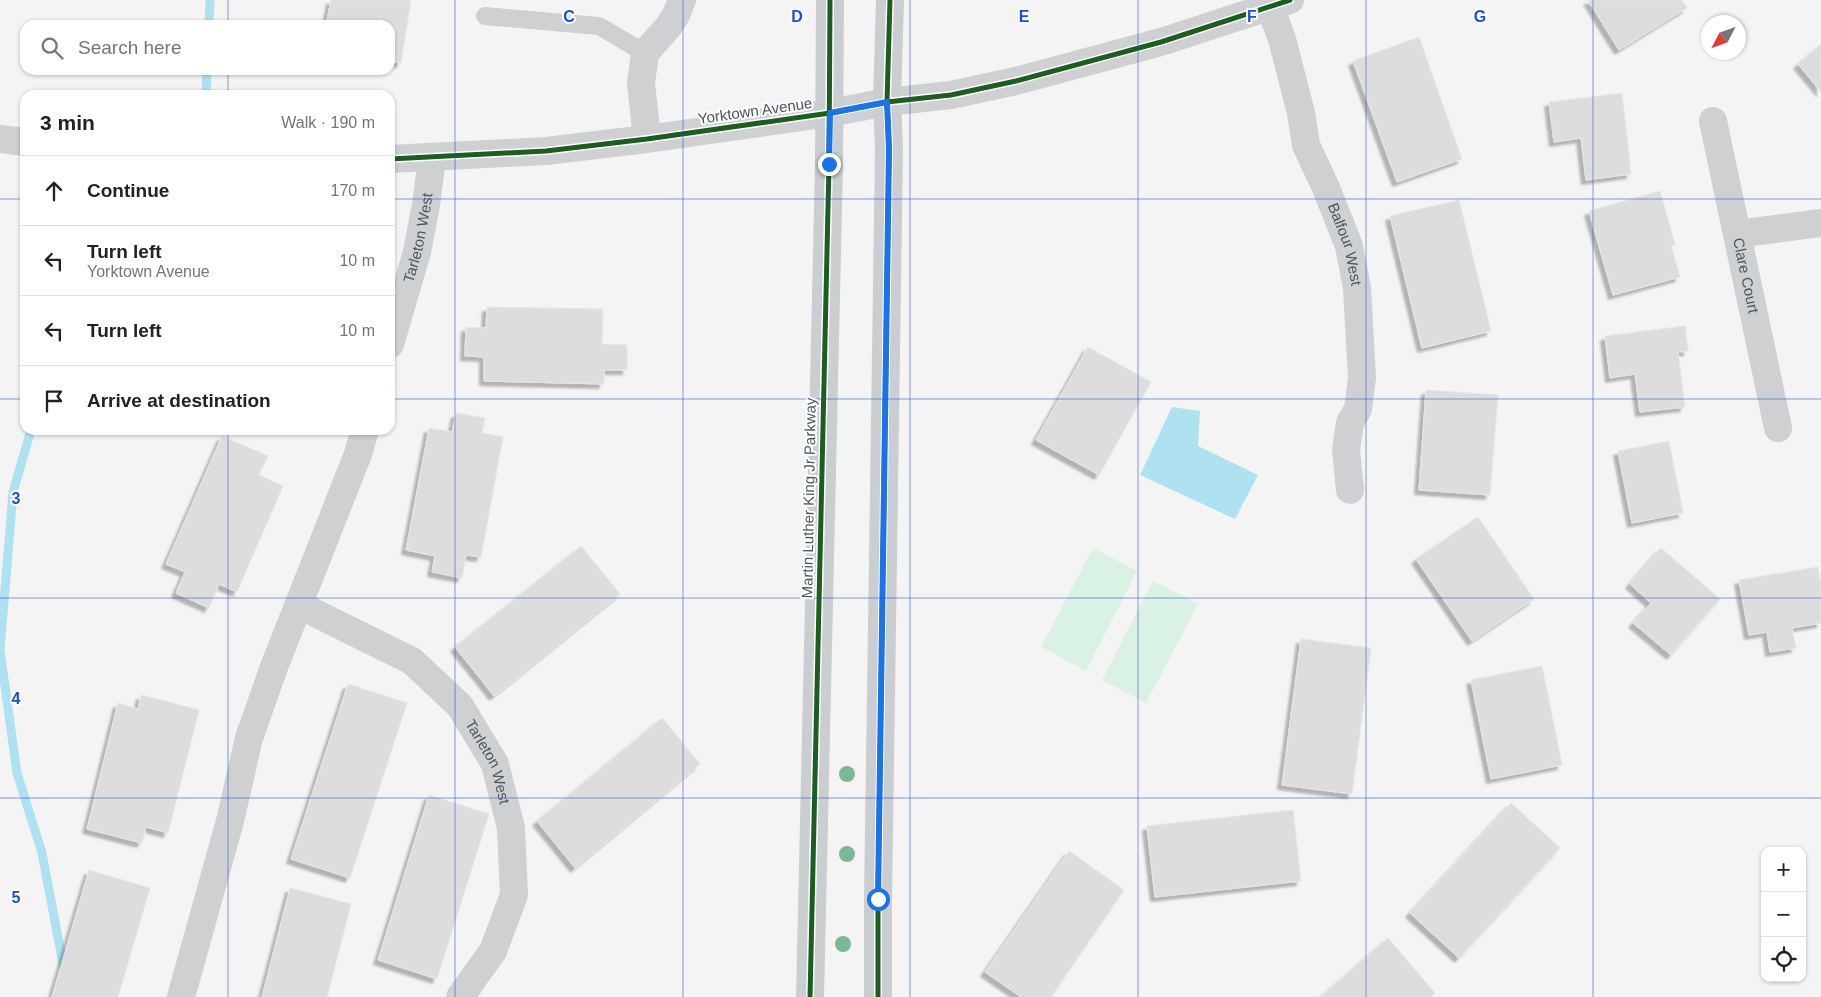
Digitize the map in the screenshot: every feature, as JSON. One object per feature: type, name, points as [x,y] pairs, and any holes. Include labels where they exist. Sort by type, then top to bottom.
[{"type":"main road","name":"Martin Luther King Jr Parkway","points":[[810,997],[830,113],[830,0]]},
{"type":"main road","points":[[878,997],[889,149],[887,102],[890,0]]},
{"type":"street","points":[[647,140],[641,83],[644,53],[669,26],[682,0]]},
{"type":"street","name":"Yorktown Avenue","points":[[395,159],[546,151],[647,140],[830,113],[887,102],[951,95],[1016,82],[1161,42],[1268,4]]},
{"type":"street","name":"Balfour West","points":[[1268,4],[1284,48],[1301,113],[1306,146],[1326,188],[1349,246],[1357,288],[1362,378],[1358,409],[1350,423],[1346,450],[1350,490]]},
{"type":"street","name":"Clare Court","points":[[1713,121],[1778,428]]},
{"type":"street","points":[[0,139],[20,141]]},
{"type":"street","name":"Tarleton West","points":[[395,326],[416,252],[426,205],[432,158]]},
{"type":"street","points":[[1737,234],[1821,223]]},
{"type":"street","points":[[181,997],[230,821],[249,738],[274,667],[358,454],[364,435]]},
{"type":"street","name":"Tarleton West","points":[[299,605],[412,660],[460,706],[495,764],[511,828],[514,895],[493,951],[460,997]]},
{"type":"lane","points":[[486,16],[599,26],[644,53]]},
{"type":"green space","points":[[1093,548],[1137,571],[1086,671],[1041,647]]},
{"type":"green space","points":[[1153,581],[1198,604],[1146,703],[1102,680]]},
{"type":"water","points":[[1172,407],[1200,411],[1198,446],[1258,475],[1235,519],[1140,475]]},
{"type":"building","points":[[331,0],[411,0],[401,63],[395,62],[395,20],[327,20]]},
{"type":"building","points":[[1588,0],[1682,0],[1687,8],[1619,50]]},
{"type":"building","points":[[1419,37],[1462,159],[1397,182],[1353,61]]},
{"type":"building","points":[[1821,44],[1821,92],[1798,64]]},
{"type":"building","points":[[1622,93],[1631,174],[1586,180],[1581,138],[1554,142],[1549,102]]},
{"type":"building","points":[[1660,191],[1675,244],[1671,246],[1680,277],[1613,295],[1589,211]]},
{"type":"building","points":[[1459,200],[1491,331],[1422,348],[1390,216]]},
{"type":"building","points":[[487,307],[603,309],[602,344],[627,345],[627,370],[604,370],[604,384],[484,381],[484,357],[465,356],[466,327],[486,328]]},
{"type":"building","points":[[1685,326],[1688,351],[1678,352],[1685,407],[1640,412],[1635,374],[1610,378],[1605,336]]},
{"type":"building","points":[[1088,347],[1151,382],[1099,475],[1036,440]]},
{"type":"building","points":[[1426,390],[1498,395],[1490,495],[1419,490]]},
{"type":"building","points":[[456,413],[485,418],[482,433],[503,437],[481,557],[466,555],[462,578],[432,572],[435,556],[406,550],[429,428],[452,432]]},
{"type":"building","points":[[222,436],[268,456],[259,475],[283,486],[237,592],[219,584],[209,608],[176,593],[185,572],[166,564]]},
{"type":"building","points":[[1669,441],[1683,513],[1632,523],[1618,451]]},
{"type":"building","points":[[1478,517],[1534,599],[1472,641],[1416,559]]},
{"type":"building","points":[[581,546],[620,594],[494,696],[455,647]]},
{"type":"building","points":[[1661,548],[1720,599],[1671,655],[1633,623],[1651,603],[1630,584]]},
{"type":"building","points":[[1818,567],[1821,584],[1821,623],[1792,628],[1796,648],[1770,652],[1767,632],[1749,635],[1739,580]]},
{"type":"building","points":[[1301,639],[1371,648],[1352,794],[1282,785]]},
{"type":"building","points":[[1542,666],[1562,765],[1491,779],[1471,680]]},
{"type":"building","points":[[348,684],[407,703],[350,878],[291,859]]},
{"type":"building","points":[[141,695],[199,710],[168,833],[146,827],[142,843],[87,829],[118,703],[138,709]]},
{"type":"building","points":[[662,718],[700,764],[575,868],[537,821]]},
{"type":"building","points":[[429,795],[489,814],[437,979],[378,960]]},
{"type":"building","points":[[1511,803],[1560,848],[1459,958],[1410,913]]},
{"type":"building","points":[[1293,810],[1301,881],[1155,897],[1147,826]]},
{"type":"building","points":[[1069,851],[1124,890],[1051,997],[1021,997],[985,972]]},
{"type":"building","points":[[89,870],[150,888],[118,997],[52,997]]},
{"type":"building","points":[[290,888],[351,904],[327,997],[262,997]]},
{"type":"building","points":[[1388,938],[1435,993],[1431,997],[1320,997]]},
{"type":"waterway","points":[[209,20],[210,0]]},
{"type":"waterway","points":[[206,90],[207,75]]},
{"type":"waterway","points":[[30,435],[13,492],[0,650],[17,773],[42,853],[64,969]]},
{"type":"cycle path","points":[[810,997],[829,164],[830,0]]},
{"type":"cycle path","points":[[878,997],[889,149],[887,102],[890,0]]},
{"type":"cycle path","points":[[395,159],[546,151],[647,139],[830,113],[887,102],[951,95],[1016,81],[1161,42],[1290,0]]},
{"type":"route","points":[[829,164],[830,113],[887,102],[889,149],[878,899]]}]
